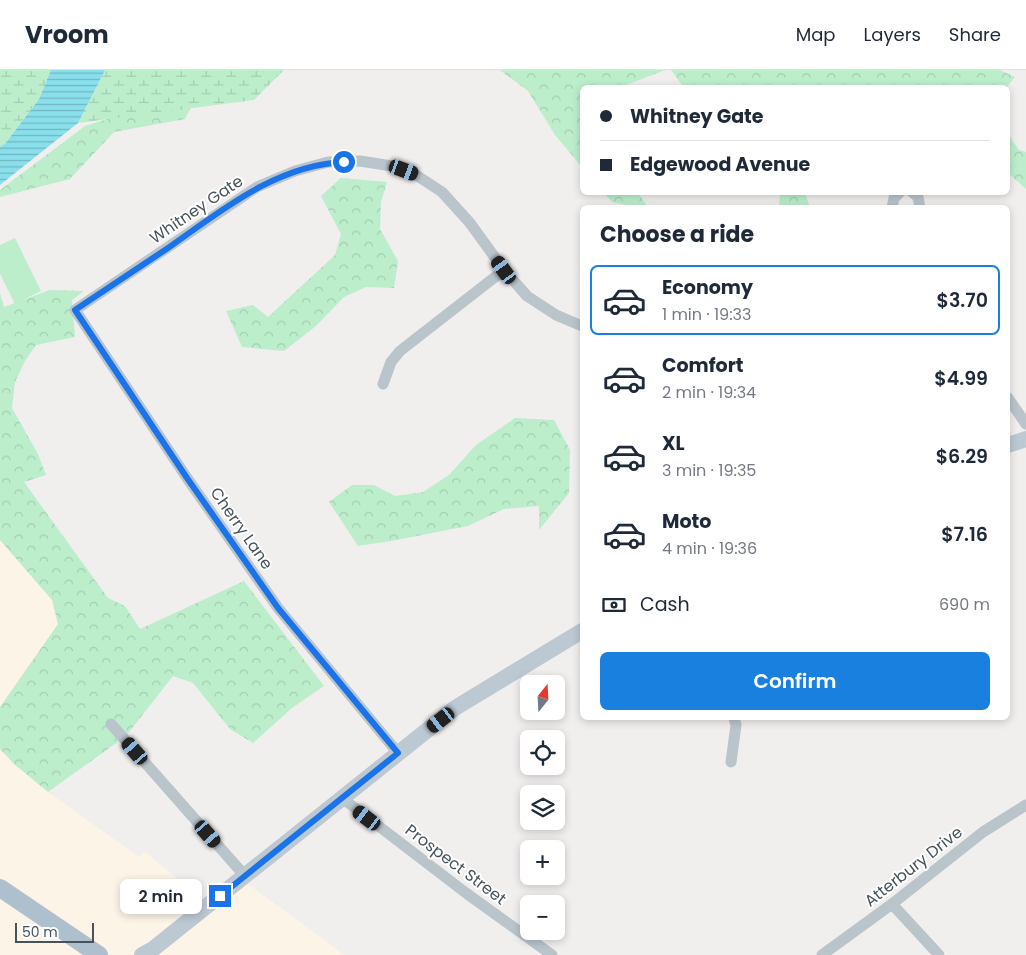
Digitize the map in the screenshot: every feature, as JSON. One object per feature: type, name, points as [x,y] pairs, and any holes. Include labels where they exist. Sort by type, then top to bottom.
[{"type":"main road","points":[[1010,444],[1026,439]]},
{"type":"main road","points":[[142,955],[153,949],[455,708],[580,632]]},
{"type":"main road","points":[[0,888],[100,955]]},
{"type":"street","name":"Whitney Gate","points":[[75,310],[257,187],[296,171],[328,162],[360,161],[392,166],[416,175],[442,192],[470,223],[504,270],[527,296],[556,315],[580,325]]},
{"type":"street","points":[[383,384],[391,362],[400,351],[504,270]]},
{"type":"street","name":"Cherry Lane","points":[[75,310],[187,478],[278,608],[398,753]]},
{"type":"street","points":[[1010,401],[1026,424]]},
{"type":"street","points":[[732,762],[736,725],[735,720]]},
{"type":"street","points":[[111,724],[245,876]]},
{"type":"street","name":"Prospect Street","points":[[342,798],[466,893],[552,955]]},
{"type":"street","name":"Atterbury Drive","points":[[822,955],[892,904],[983,832],[1026,805]]},
{"type":"street","points":[[892,904],[939,955]]},
{"type":"shaded area","points":[[0,540],[52,600],[58,625],[0,707]]},
{"type":"shaded area","points":[[0,749],[14,764],[48,792],[139,857],[145,852],[215,909],[245,882],[345,955],[0,955]]},
{"type":"green space","points":[[0,70],[51,70],[39,99],[5,144],[0,147]]},
{"type":"green space","points":[[105,70],[284,70],[254,100],[78,123]]},
{"type":"green space","points":[[500,70],[665,70],[626,85],[580,85],[580,165],[555,135],[528,91]]},
{"type":"green space","points":[[671,70],[1000,70],[1015,77],[1008,85],[682,85]]},
{"type":"green space","points":[[200,90],[185,119],[114,132],[70,179],[0,197],[0,190],[85,126]]},
{"type":"green space","points":[[1010,137],[1019,150],[1026,152],[1026,189],[1010,175]]},
{"type":"green space","points":[[341,178],[387,182],[381,202],[380,229],[398,261],[394,288],[366,287],[344,297],[316,326],[284,351],[242,347],[226,311],[253,305],[268,317],[335,255],[341,234],[321,196]]},
{"type":"green space","points":[[606,195],[639,195],[647,205],[626,205],[612,202]]},
{"type":"green space","points":[[780,195],[806,195],[809,205],[779,205]]},
{"type":"green space","points":[[15,238],[41,291],[15,304],[0,274],[0,245]]},
{"type":"green space","points":[[50,290],[84,291],[72,300],[75,337],[36,345],[25,361],[15,382],[12,408],[38,454],[46,475],[24,482],[108,598],[125,606],[140,629],[244,581],[324,686],[292,708],[253,743],[230,729],[193,683],[173,676],[126,736],[48,792],[14,764],[0,749],[0,707],[58,624],[52,600],[0,540],[0,293],[4,307]]},
{"type":"green space","points":[[515,418],[554,420],[570,450],[569,493],[539,530],[539,506],[504,509],[468,526],[358,546],[329,502],[352,485],[374,485],[395,496],[423,492],[449,475],[476,445]]},
{"type":"water","points":[[51,70],[105,70],[78,123],[0,185],[0,147],[5,144],[39,99]]},
{"type":"route","points":[[220,896],[398,753],[278,608],[187,478],[75,310],[257,187],[296,171],[328,162],[344,162]]}]
